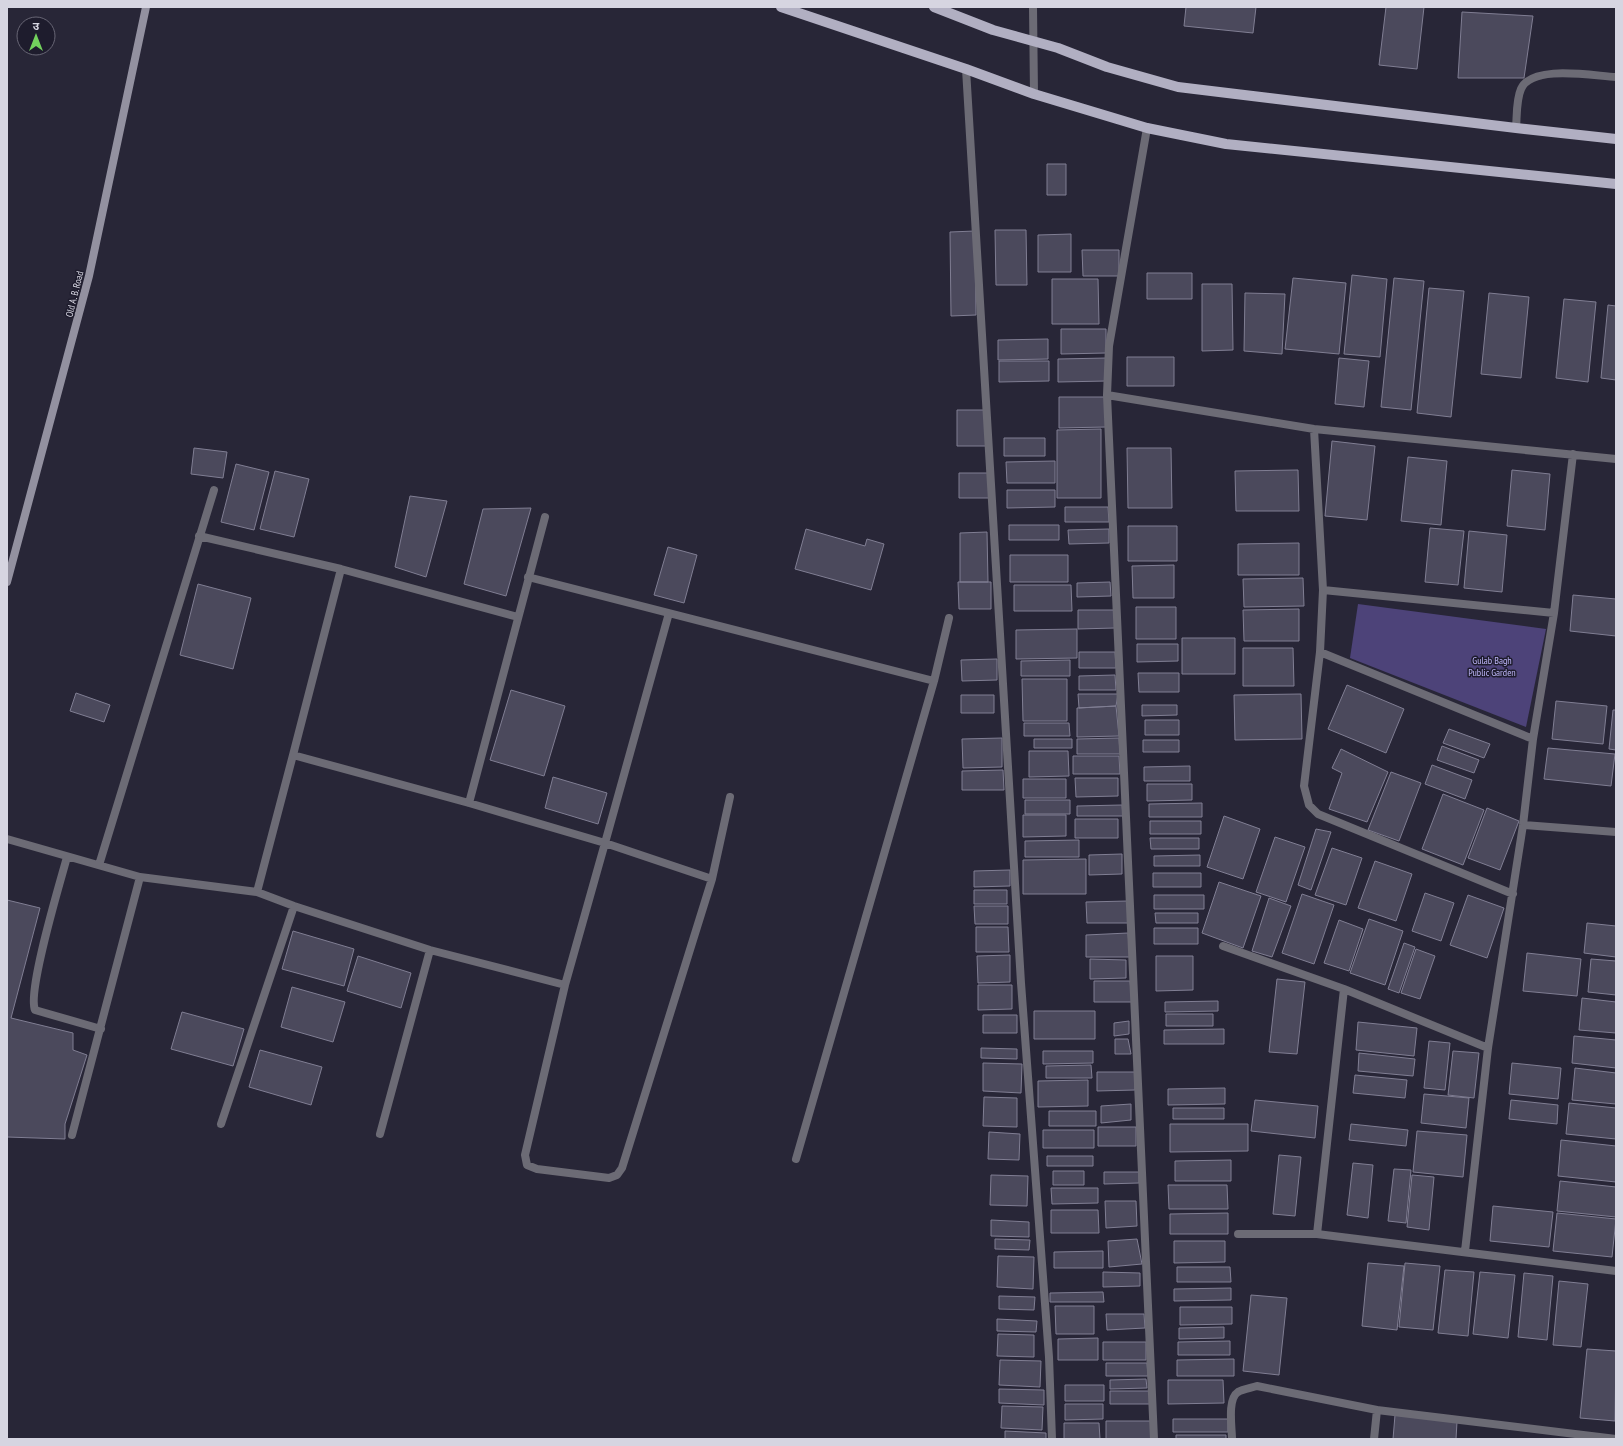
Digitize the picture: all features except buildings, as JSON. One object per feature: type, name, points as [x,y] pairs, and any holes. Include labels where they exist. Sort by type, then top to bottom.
[{"type":"main road","name":"Old A. B. Road","points":[[7,582],[89,276],[146,7]]},
{"type":"main road","points":[[781,7],[966,69],[1034,94],[1147,128],[1226,144],[1616,184]]},
{"type":"main road","points":[[934,7],[992,30],[1058,48],[1107,67],[1178,87],[1516,128],[1616,138]]},
{"type":"street","points":[[1033,7],[1034,94]]},
{"type":"street","points":[[966,69],[1022,983],[1049,1357],[1052,1439]]},
{"type":"street","points":[[1516,128],[1520,90],[1525,81],[1537,75],[1558,73],[1616,77]]},
{"type":"street","points":[[1147,128],[1109,346],[1107,395],[1154,1439]]},
{"type":"street","points":[[1107,395],[1314,429],[1616,459]]},
{"type":"street","points":[[1314,429],[1323,590],[1320,652],[1304,786],[1309,805],[1318,814],[1513,894]]},
{"type":"street","points":[[1465,1251],[1488,1048],[1513,894],[1533,739],[1554,613],[1573,454]]},
{"type":"street","points":[[99,865],[214,490]]},
{"type":"street","points":[[469,803],[545,517]]},
{"type":"street","points":[[199,536],[341,570],[518,617]]},
{"type":"street","points":[[257,892],[341,570]]},
{"type":"street","points":[[528,577],[934,681]]},
{"type":"street","points":[[1323,590],[1554,613]]},
{"type":"street","points":[[669,613],[564,986],[525,1155],[527,1165],[537,1169],[609,1178],[617,1175],[622,1168],[712,879],[730,797]]},
{"type":"street","points":[[796,1159],[934,681],[949,618]]},
{"type":"street","points":[[1320,652],[1533,739]]},
{"type":"street","points":[[293,755],[469,803],[605,843],[712,879]]},
{"type":"street","points":[[1523,825],[1616,832]]},
{"type":"street","points":[[7,839],[140,877],[257,892],[294,906],[430,950],[564,986]]},
{"type":"street","points":[[67,857],[40,960],[32,1003],[35,1010],[101,1029]]},
{"type":"street","points":[[72,1135],[140,877]]},
{"type":"street","points":[[221,1124],[294,906]]},
{"type":"street","points":[[1224,946],[1344,990],[1488,1048]]},
{"type":"street","points":[[380,1134],[430,950]]},
{"type":"street","points":[[1317,1234],[1344,990]]},
{"type":"street","points":[[1238,1234],[1317,1234],[1465,1251],[1616,1271]]},
{"type":"street","points":[[1232,1439],[1231,1409],[1234,1397],[1238,1392],[1257,1386],[1378,1410],[1616,1439]]},
{"type":"street","points":[[1374,1439],[1378,1410]]},
{"type":"street","points":[[1536,1430],[1536,1439]]},
{"type":"green space","name":"Gulab Bagh Public Garden","points":[[1358,604],[1546,629],[1526,727],[1350,658]]}]
